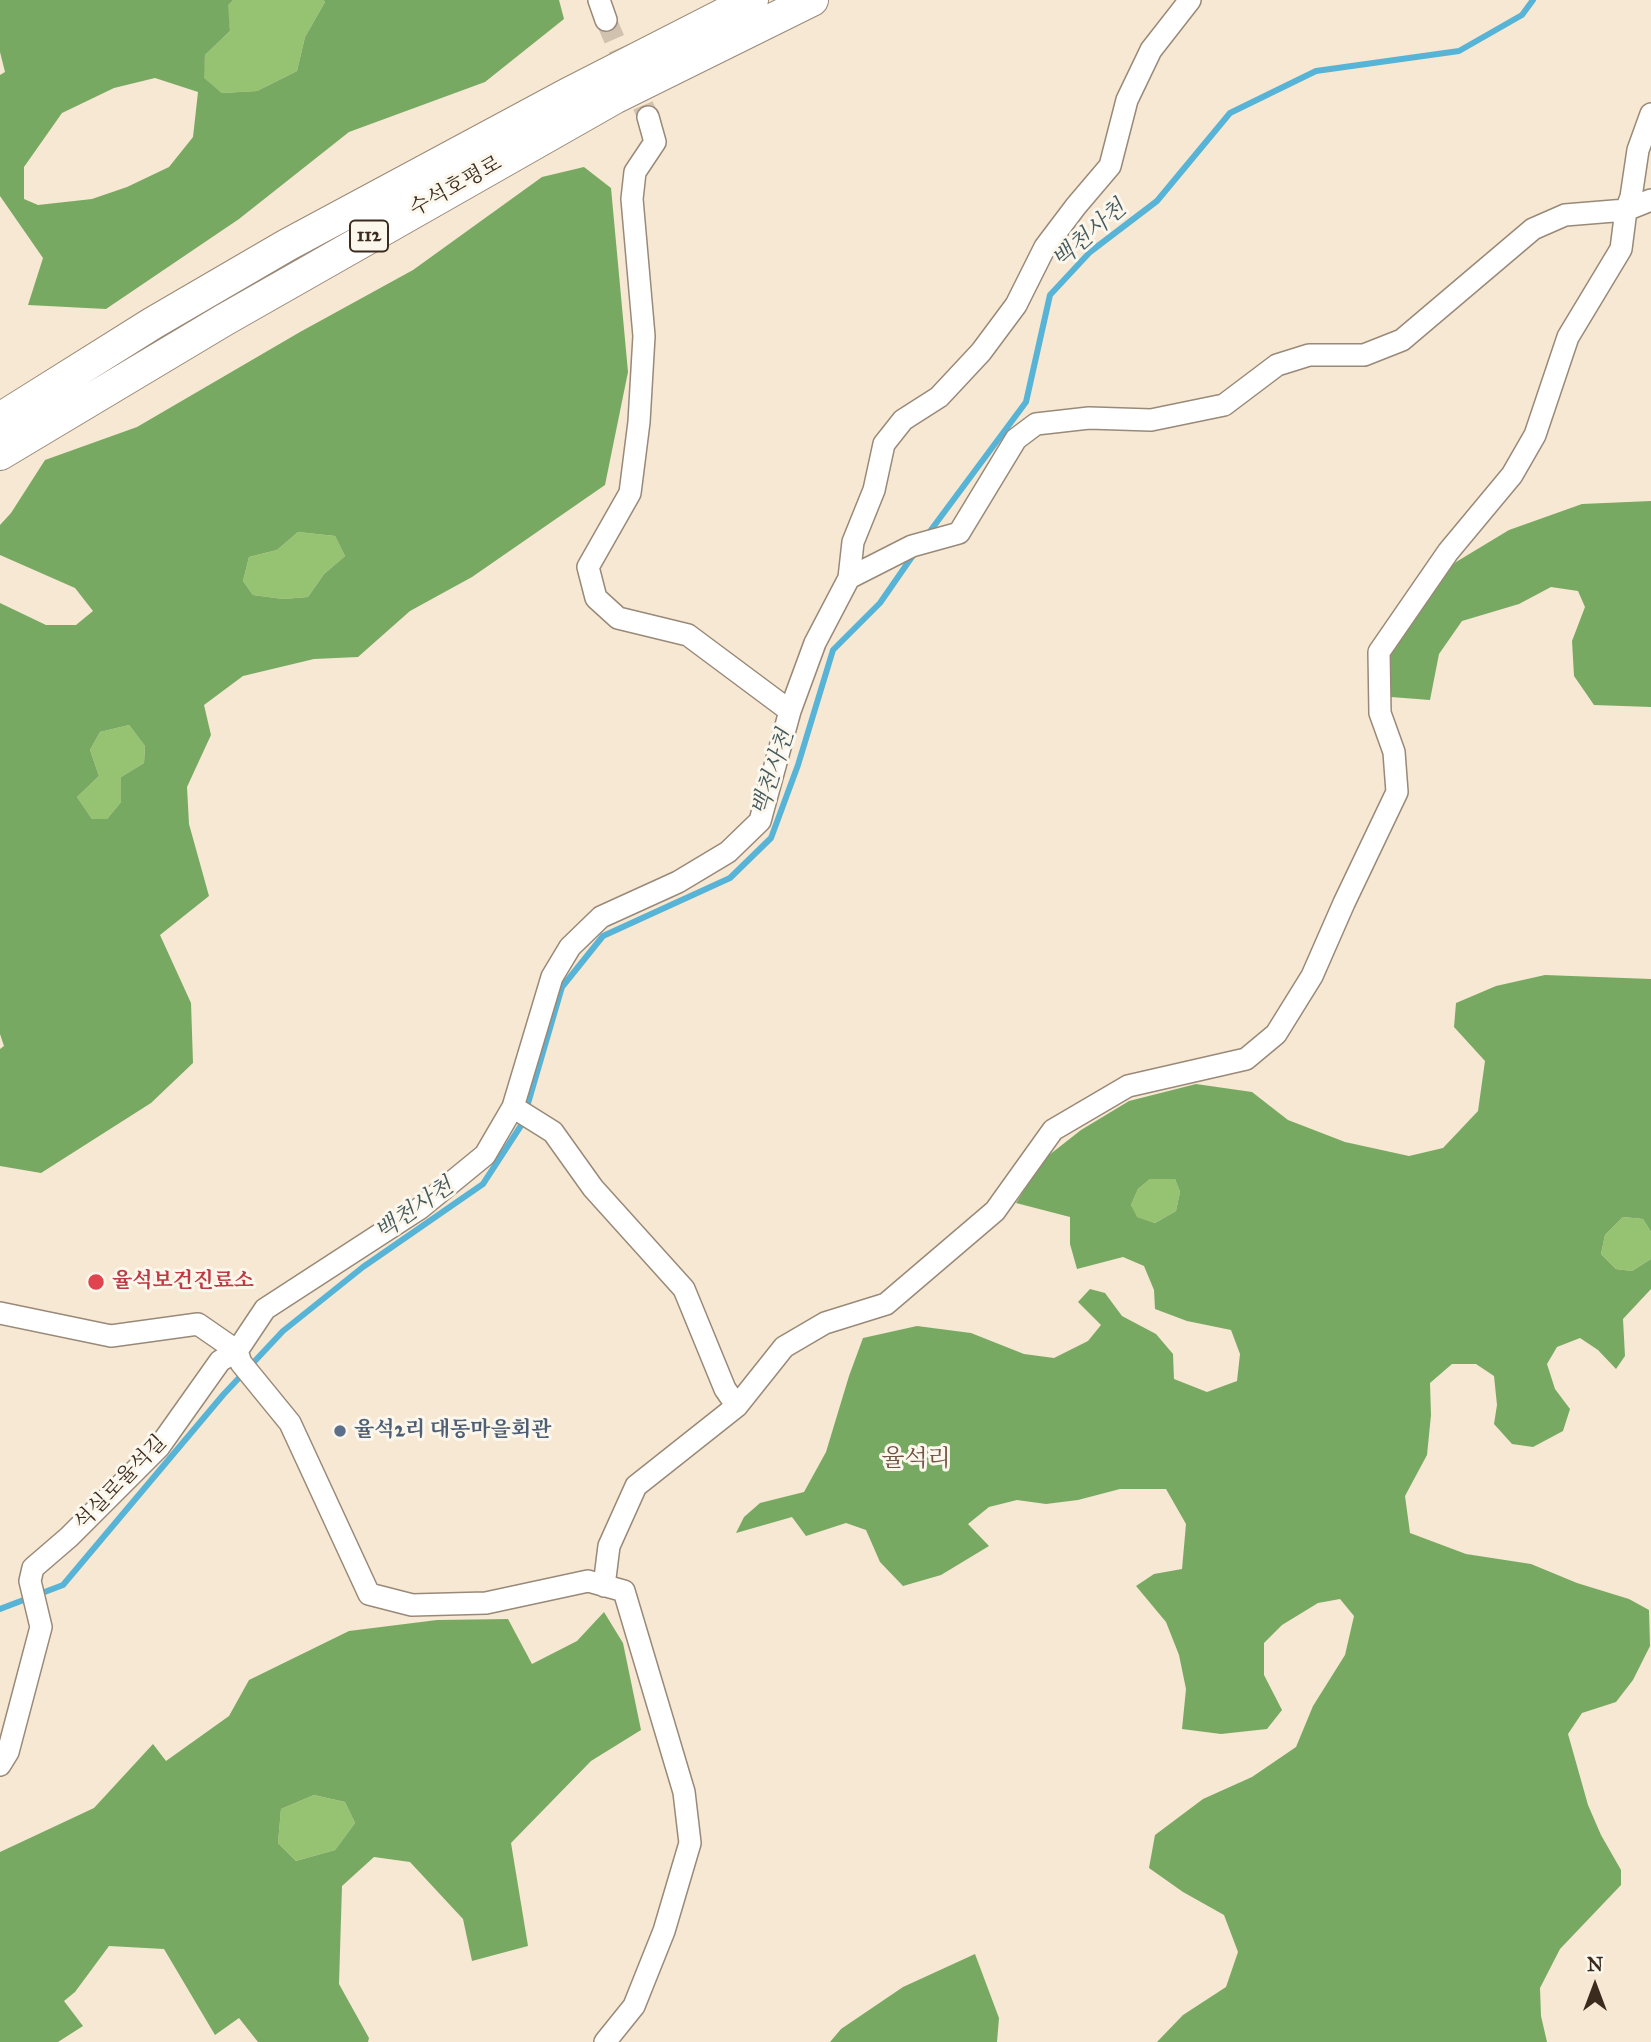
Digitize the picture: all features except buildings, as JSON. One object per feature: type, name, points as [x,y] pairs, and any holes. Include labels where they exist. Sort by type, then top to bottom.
[{"type":"highway","name":"수석호평로","points":[[0,419],[153,323],[287,245],[568,94],[752,0]]},
{"type":"highway","name":"수석호평로","points":[[0,454],[236,313],[614,98],[812,0]]},
{"type":"street","points":[[599,0],[606,20]]},
{"type":"street","points":[[849,578],[853,542],[874,490],[884,444],[902,420],[939,397],[981,352],[1016,305],[1045,247],[1110,166],[1127,100],[1151,50],[1190,0]]},
{"type":"street","points":[[604,1586],[609,1546],[636,1486],[737,1406],[784,1348],[825,1323],[886,1304],[995,1211],[1053,1130],[1128,1086],[1246,1059],[1276,1034],[1312,976],[1397,792],[1394,752],[1381,713],[1379,652],[1448,552],[1512,475],[1535,435],[1568,337],[1621,249],[1638,150],[1651,114]]},
{"type":"street","points":[[648,117],[655,142],[635,172],[632,199],[644,336],[639,422],[630,493],[588,566],[596,598],[618,618],[688,635],[790,711]]},
{"type":"street","points":[[849,578],[912,546],[959,533],[1016,439],[1036,424],[1089,418],[1152,420],[1224,405],[1277,365],[1309,355],[1364,355],[1402,340],[1533,229],[1565,215],[1626,210],[1651,200]]},
{"type":"street","name":"석실로율석길","points":[[0,1765],[8,1752],[41,1627],[30,1581],[33,1568],[69,1537],[159,1447],[220,1361],[239,1357],[265,1309],[419,1209],[485,1155],[523,1112],[552,977],[570,947],[601,916],[678,882],[728,852],[760,821],[790,711],[815,643],[849,578]]},
{"type":"street","points":[[523,1112],[553,1132],[593,1188],[684,1289],[725,1389],[737,1406]]},
{"type":"street","points":[[0,1312],[111,1336],[198,1324],[239,1357],[290,1423],[369,1594],[412,1605],[486,1603],[588,1581],[624,1591],[684,1792],[690,1843],[664,1931],[634,2006],[605,2042]]},
{"type":"green space","points":[[0,0],[233,0],[228,5],[230,31],[205,55],[204,78],[222,93],[257,91],[297,71],[305,37],[325,2],[323,0],[559,0],[564,19],[485,82],[349,132],[239,219],[106,309],[28,305],[43,258],[0,196],[0,75],[5,72],[0,52]],"holes":[[[155,78],[198,92],[193,137],[169,167],[127,187],[92,199],[38,205],[24,199],[24,167],[62,113],[114,88]]]},
{"type":"green space","points":[[233,0],[325,2],[305,37],[297,71],[257,91],[222,93],[203,78],[205,55],[230,31],[227,5]]},
{"type":"green space","points":[[584,167],[611,188],[628,372],[605,485],[472,577],[410,611],[358,657],[314,659],[243,676],[204,705],[211,735],[187,787],[189,824],[209,896],[160,935],[191,1003],[193,1063],[151,1103],[41,1173],[0,1166],[0,1049],[4,1046],[0,1034],[0,603],[46,625],[76,625],[93,611],[75,588],[0,555],[0,525],[11,513],[45,460],[137,427],[413,270],[542,177]],"holes":[[[298,532],[335,536],[345,556],[324,574],[308,597],[283,599],[253,595],[243,581],[249,557],[277,550]],[[129,725],[145,746],[144,763],[121,777],[121,802],[107,819],[92,819],[77,797],[99,776],[90,750],[100,732]]]},
{"type":"green space","points":[[1651,501],[1651,707],[1594,705],[1574,676],[1572,641],[1585,607],[1578,591],[1551,587],[1519,604],[1462,621],[1439,654],[1430,700],[1378,696],[1383,666],[1407,611],[1456,562],[1509,530],[1582,504]]},
{"type":"green space","points":[[298,532],[335,536],[345,556],[324,574],[308,597],[283,599],[253,595],[243,581],[249,557],[277,550]]},
{"type":"green space","points":[[129,725],[145,746],[144,763],[121,777],[121,802],[107,819],[92,819],[77,797],[99,776],[90,750],[100,732]]},
{"type":"green space","points":[[1545,975],[1651,979],[1651,1232],[1643,1219],[1623,1217],[1605,1235],[1601,1254],[1616,1269],[1632,1271],[1651,1259],[1651,1289],[1623,1319],[1625,1356],[1616,1369],[1598,1350],[1580,1338],[1557,1347],[1547,1364],[1555,1389],[1570,1409],[1563,1431],[1533,1447],[1512,1444],[1494,1424],[1497,1405],[1494,1376],[1476,1364],[1452,1364],[1430,1383],[1431,1415],[1427,1455],[1405,1496],[1410,1533],[1466,1554],[1531,1564],[1577,1583],[1629,1599],[1649,1610],[1650,1646],[1633,1680],[1616,1702],[1582,1713],[1568,1734],[1588,1805],[1621,1870],[1621,1885],[1560,1949],[1540,1988],[1541,2016],[1547,2042],[1157,2042],[1183,2015],[1226,1987],[1238,1952],[1224,1915],[1183,1892],[1149,1868],[1155,1835],[1203,1799],[1252,1777],[1296,1747],[1313,1706],[1345,1655],[1354,1616],[1340,1599],[1318,1603],[1282,1625],[1264,1643],[1264,1675],[1282,1710],[1267,1729],[1221,1734],[1182,1729],[1186,1689],[1179,1655],[1166,1622],[1136,1586],[1154,1574],[1182,1569],[1186,1524],[1166,1489],[1120,1489],[1078,1500],[1046,1504],[1017,1500],[989,1507],[968,1524],[989,1546],[941,1575],[903,1586],[880,1562],[866,1530],[846,1523],[806,1536],[792,1517],[736,1533],[744,1517],[760,1503],[804,1492],[826,1452],[863,1338],[917,1326],[971,1333],[1024,1354],[1054,1358],[1088,1341],[1101,1325],[1078,1302],[1090,1289],[1105,1293],[1122,1316],[1156,1334],[1173,1354],[1174,1379],[1207,1392],[1237,1381],[1240,1354],[1231,1330],[1187,1321],[1155,1309],[1154,1290],[1144,1266],[1123,1257],[1077,1269],[1070,1244],[1070,1217],[1016,1203],[1044,1159],[1081,1130],[1129,1101],[1196,1084],[1252,1092],[1288,1120],[1345,1142],[1409,1156],[1443,1148],[1478,1111],[1485,1061],[1454,1027],[1456,1003],[1496,986]],"holes":[[[1150,1179],[1175,1179],[1180,1192],[1176,1211],[1155,1223],[1137,1217],[1131,1205],[1138,1189]]]},
{"type":"green space","points":[[1150,1179],[1175,1179],[1180,1192],[1176,1211],[1155,1223],[1136,1217],[1131,1205],[1138,1189]]},
{"type":"green space","points":[[1623,1217],[1643,1219],[1651,1232],[1651,1259],[1632,1271],[1616,1269],[1601,1254],[1605,1235]]},
{"type":"green space","points":[[604,1612],[623,1643],[641,1730],[591,1761],[511,1843],[528,1946],[472,1961],[463,1919],[410,1862],[374,1857],[342,1886],[339,1984],[369,2038],[368,2042],[258,2042],[239,2018],[215,2035],[164,1949],[109,1946],[75,1992],[64,2001],[83,2026],[58,2042],[0,2042],[0,1852],[94,1808],[153,1744],[166,1761],[229,1716],[249,1680],[349,1631],[437,1620],[508,1619],[532,1664],[577,1641]],"holes":[[[314,1795],[345,1802],[355,1823],[335,1850],[296,1861],[278,1843],[281,1809]]]},
{"type":"green space","points":[[314,1795],[345,1802],[355,1823],[335,1850],[296,1861],[278,1843],[281,1809]]},
{"type":"green space","points":[[975,1954],[999,2018],[997,2042],[830,2042],[841,2029],[903,1987]]},
{"type":"waterway","name":"백천사천","points":[[928,534],[1026,402],[1050,295],[1090,252],[1157,201],[1230,113],[1316,71],[1459,51],[1522,15],[1533,0]]},
{"type":"waterway","name":"백천사천","points":[[0,1609],[63,1585],[223,1395],[283,1331],[363,1267],[483,1184],[522,1124],[562,987],[603,936],[730,878],[771,838],[798,765],[833,650],[880,603],[916,551]]},
{"type":"tunnel","points":[[606,20],[648,117]]},
{"type":"place","name":"율석보건진료소","points":[[96,1282]]},
{"type":"place","name":"율석2리 대동마을회관","points":[[340,1431]]},
{"type":"district","name":"율석리","points":[[916,1460]]}]
